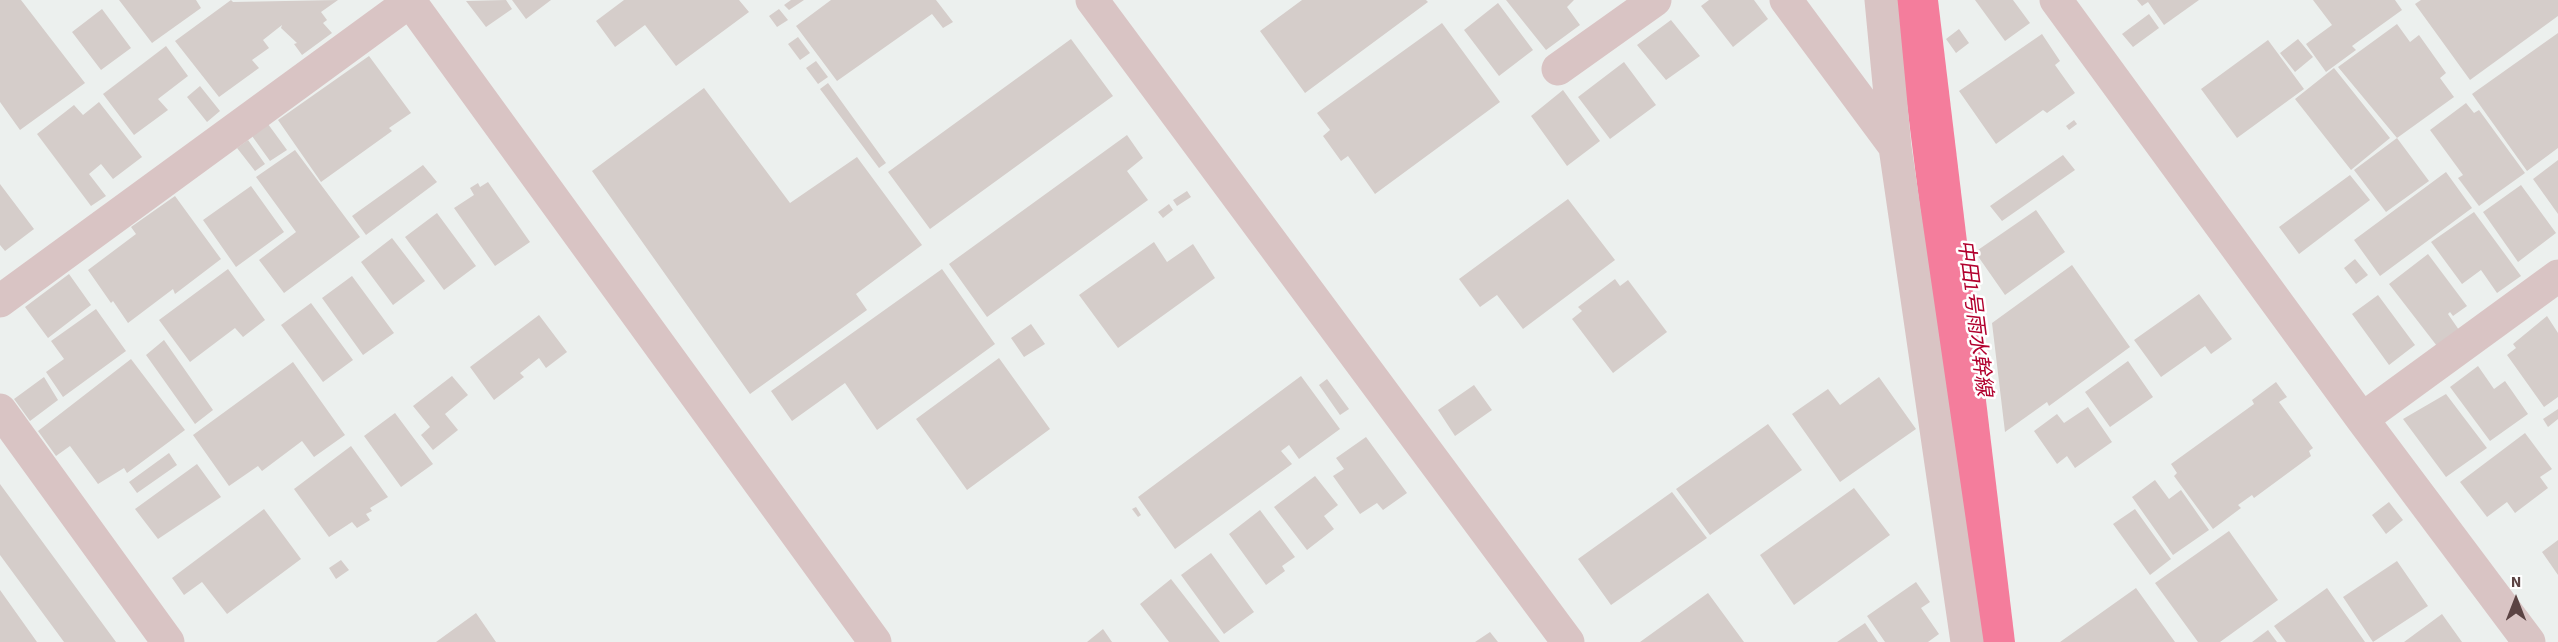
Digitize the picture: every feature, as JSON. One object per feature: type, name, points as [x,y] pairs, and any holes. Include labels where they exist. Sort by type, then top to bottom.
[{"type":"street","points":[[1092,0],[1568,642]]},
{"type":"street","points":[[1558,69],[1655,0]]},
{"type":"street","points":[[1786,0],[1895,147]]},
{"type":"street","points":[[1881,0],[1895,147],[1967,642]]},
{"type":"street","points":[[2056,0],[2362,419],[2529,642]]},
{"type":"street","points":[[0,302],[410,1],[875,642]]},
{"type":"street","points":[[2362,419],[2558,276]]},
{"type":"street","points":[[0,410],[168,642]]},
{"type":"water","name":"中田1号雨水幹線","points":[[1894,0],[1938,0],[2015,642],[1974,642]]},
{"type":"building","points":[[0,0],[21,0],[85,83],[20,130],[0,102]]},
{"type":"building","points":[[119,0],[196,0],[201,8],[152,43]]},
{"type":"building","points":[[231,0],[233,2],[338,0],[321,12],[327,20],[323,23],[332,33],[302,55],[294,44],[297,43],[281,28],[282,25],[263,40],[269,48],[252,60],[259,68],[219,97],[175,41]]},
{"type":"building","points":[[506,0],[512,9],[486,27],[466,1]]},
{"type":"building","points":[[512,0],[551,0],[526,19]]},
{"type":"building","points":[[624,0],[739,0],[749,12],[676,66],[645,25],[615,47],[596,21]]},
{"type":"building","points":[[791,0],[804,0],[789,10],[784,5]]},
{"type":"building","points":[[831,0],[936,0],[953,22],[943,28],[932,14],[837,81],[796,26]]},
{"type":"building","points":[[1302,0],[1426,0],[1428,2],[1305,93],[1260,31]]},
{"type":"building","points":[[1506,0],[1574,0],[1567,7],[1580,25],[1546,50]]},
{"type":"building","points":[[1709,0],[1754,0],[1768,19],[1733,47],[1701,6]]},
{"type":"building","points":[[1975,0],[2013,0],[2030,23],[2005,41]]},
{"type":"building","points":[[2137,0],[2199,0],[2164,25],[2148,2],[2142,6]]},
{"type":"building","points":[[2313,0],[2395,0],[2402,10],[2352,46],[2356,50],[2326,72],[2306,44],[2332,25]]},
{"type":"building","points":[[2421,0],[2558,0],[2558,16],[2470,80],[2415,4]]},
{"type":"building","points":[[1498,3],[1533,50],[1499,76],[1464,30]]},
{"type":"building","points":[[102,9],[131,48],[101,70],[72,32]]},
{"type":"building","points":[[779,9],[788,20],[777,27],[769,16]]},
{"type":"building","points":[[2149,14],[2159,28],[2133,47],[2122,34]]},
{"type":"building","points":[[1671,20],[1700,56],[1666,80],[1637,45]]},
{"type":"building","points":[[1442,23],[1500,102],[1375,194],[1348,156],[1341,161],[1323,136],[1330,130],[1317,113]]},
{"type":"building","points":[[2397,24],[2410,42],[2419,35],[2446,73],[2440,78],[2454,97],[2397,138],[2338,67]]},
{"type":"building","points":[[1959,29],[1969,43],[1956,53],[1946,39]]},
{"type":"building","points":[[2558,33],[2558,148],[2527,171],[2472,94]]},
{"type":"building","points":[[2042,34],[2060,61],[2055,65],[2075,93],[2047,113],[2043,110],[1996,144],[1959,91]]},
{"type":"building","points":[[798,37],[810,53],[800,60],[788,44]]},
{"type":"building","points":[[1071,39],[1113,96],[930,229],[888,172]]},
{"type":"building","points":[[2298,39],[2313,57],[2295,72],[2280,53]]},
{"type":"building","points":[[2268,40],[2304,89],[2237,138],[2201,89]]},
{"type":"building","points":[[166,46],[188,76],[158,99],[168,110],[134,135],[103,94]]},
{"type":"building","points":[[369,56],[411,113],[389,128],[392,131],[321,182],[278,120]]},
{"type":"building","points":[[816,61],[828,77],[818,84],[806,68]]},
{"type":"building","points":[[1624,62],[1656,105],[1610,139],[1578,97]]},
{"type":"building","points":[[2334,68],[2390,138],[2351,170],[2295,99]]},
{"type":"building","points":[[828,83],[886,163],[879,168],[820,89]]},
{"type":"building","points":[[200,86],[220,111],[207,122],[187,97]]},
{"type":"building","points":[[704,88],[790,203],[857,157],[922,245],[856,294],[867,310],[750,394],[592,171]]},
{"type":"building","points":[[1563,90],[1600,141],[1567,166],[1531,116]]},
{"type":"building","points":[[99,102],[142,157],[113,179],[101,164],[89,174],[106,196],[91,206],[37,134],[74,105],[83,115]]},
{"type":"building","points":[[2466,103],[2474,113],[2479,110],[2525,173],[2479,206],[2458,178],[2463,175],[2430,130]]},
{"type":"building","points":[[2074,120],[2077,124],[2069,130],[2066,126]]},
{"type":"building","points":[[268,124],[287,150],[270,161],[252,136]]},
{"type":"building","points":[[1127,135],[1143,158],[1127,171],[1148,200],[987,317],[949,264]]},
{"type":"building","points":[[2397,138],[2429,181],[2386,212],[2354,170]]},
{"type":"building","points":[[248,140],[265,164],[255,171],[237,148]]},
{"type":"building","points":[[295,150],[360,237],[284,293],[259,260],[296,232],[256,177]]},
{"type":"building","points":[[2063,155],[2075,170],[2002,221],[1990,206]]},
{"type":"building","points":[[2558,160],[2558,214],[2533,179]]},
{"type":"building","points":[[423,165],[437,182],[366,235],[352,216]]},
{"type":"building","points":[[2446,172],[2472,208],[2380,276],[2354,240]]},
{"type":"building","points":[[2350,175],[2370,200],[2299,254],[2279,227]]},
{"type":"building","points":[[488,182],[530,242],[495,266],[454,208],[474,195],[470,188],[478,183],[480,187]]},
{"type":"building","points":[[0,184],[34,229],[5,251],[0,245]]},
{"type":"building","points":[[2521,185],[2556,233],[2518,262],[2483,212]]},
{"type":"building","points":[[251,186],[284,232],[236,267],[203,220]]},
{"type":"building","points":[[1187,191],[1191,197],[1177,206],[1173,200]]},
{"type":"building","points":[[175,196],[221,259],[175,294],[173,289],[128,323],[88,270],[136,234],[131,227]]},
{"type":"building","points":[[1568,199],[1615,260],[1523,329],[1497,295],[1480,307],[1459,279]]},
{"type":"building","points":[[1169,204],[1173,210],[1163,218],[1158,212]]},
{"type":"building","points":[[2036,210],[2065,252],[2005,295],[1975,252]]},
{"type":"building","points":[[2474,212],[2521,276],[2497,293],[2481,270],[2462,284],[2431,242]]},
{"type":"building","points":[[437,213],[476,266],[444,290],[405,237]]},
{"type":"building","points":[[392,238],[425,281],[393,305],[361,262]]},
{"type":"building","points":[[1154,242],[1167,262],[1193,244],[1215,278],[1118,348],[1079,295]]},
{"type":"building","points":[[2428,254],[2467,306],[2453,316],[2450,312],[2448,314],[2459,330],[2437,346],[2389,284]]},
{"type":"building","points":[[2355,259],[2368,275],[2356,284],[2344,268]]},
{"type":"building","points":[[2072,265],[2130,347],[2049,406],[2047,402],[2005,432],[1992,323]]},
{"type":"building","points":[[228,269],[265,320],[243,337],[235,328],[190,362],[159,320]]},
{"type":"building","points":[[942,269],[995,344],[877,430],[845,383],[792,421],[771,391]]},
{"type":"building","points":[[69,274],[91,305],[48,338],[25,307]]},
{"type":"building","points":[[352,276],[394,333],[363,355],[322,298]]},
{"type":"building","points":[[1615,279],[1620,286],[1628,280],[1667,332],[1613,373],[1572,319],[1582,311],[1578,307]]},
{"type":"building","points":[[2199,294],[2232,339],[2211,354],[2205,346],[2161,377],[2134,340]]},
{"type":"building","points":[[2378,295],[2415,345],[2389,365],[2352,314]]},
{"type":"building","points":[[311,303],[353,360],[323,382],[281,325]]},
{"type":"building","points":[[96,309],[126,351],[63,397],[46,372],[64,359],[51,341]]},
{"type":"building","points":[[539,315],[567,352],[546,368],[539,358],[520,373],[524,377],[494,400],[470,367]]},
{"type":"building","points":[[2547,316],[2558,333],[2558,397],[2544,407],[2507,355],[2516,348],[2513,344]]},
{"type":"building","points":[[1031,324],[1045,344],[1024,357],[1011,338]]},
{"type":"building","points":[[164,340],[213,410],[195,424],[146,355]]},
{"type":"building","points":[[999,358],[1050,429],[967,490],[916,419]]},
{"type":"building","points":[[131,359],[185,430],[127,473],[124,468],[98,484],[70,446],[56,456],[38,431]]},
{"type":"building","points":[[2128,361],[2153,397],[2110,427],[2085,392]]},
{"type":"building","points":[[293,362],[345,435],[314,457],[302,441],[262,471],[258,466],[229,486],[193,435]]},
{"type":"building","points":[[2478,366],[2494,389],[2505,381],[2528,414],[2490,441],[2450,387]]},
{"type":"building","points":[[452,376],[468,395],[445,414],[458,430],[433,450],[421,435],[430,427],[413,406]]},
{"type":"building","points":[[1301,376],[1340,429],[1299,459],[1289,445],[1281,451],[1292,464],[1175,549],[1138,497]]},
{"type":"building","points":[[44,377],[58,400],[30,421],[14,399]]},
{"type":"building","points":[[1879,377],[1916,429],[1840,482],[1792,414],[1828,389],[1840,405]]},
{"type":"building","points":[[1327,379],[1349,409],[1340,415],[1319,385]]},
{"type":"building","points":[[2276,382],[2287,397],[2279,402],[2313,448],[2309,451],[2311,456],[2254,498],[2252,495],[2238,505],[2241,508],[2213,529],[2174,476],[2177,473],[2171,464],[2254,404],[2252,400]]},
{"type":"building","points":[[1474,385],[1492,410],[1455,436],[1438,410]]},
{"type":"building","points":[[2446,394],[2487,448],[2446,477],[2403,419]]},
{"type":"building","points":[[2088,407],[2112,442],[2075,468],[2067,456],[2057,464],[2034,431],[2057,414],[2064,423]]},
{"type":"building","points":[[2558,409],[2558,419],[2548,427],[2543,419]]},
{"type":"building","points":[[395,413],[433,464],[401,487],[364,436]]},
{"type":"building","points":[[1768,424],[1802,470],[1710,535],[1676,489]]},
{"type":"building","points":[[2525,433],[2552,469],[2540,477],[2548,488],[2515,513],[2507,502],[2487,517],[2460,482]]},
{"type":"building","points":[[1366,437],[1407,493],[1383,510],[1377,503],[1360,514],[1333,476],[1344,469],[1336,458]]},
{"type":"building","points":[[351,446],[388,497],[370,508],[372,511],[366,514],[370,520],[357,528],[352,522],[329,537],[294,489]]},
{"type":"building","points":[[169,453],[177,465],[137,493],[129,482]]},
{"type":"building","points":[[197,464],[221,497],[158,539],[135,509]]},
{"type":"building","points":[[1315,476],[1338,505],[1324,516],[1334,529],[1307,550],[1274,507]]},
{"type":"building","points":[[2155,480],[2169,499],[2181,490],[2209,530],[2173,555],[2132,497]]},
{"type":"building","points":[[0,484],[116,642],[64,642],[0,555]]},
{"type":"building","points":[[1854,488],[1890,535],[1794,605],[1760,555]]},
{"type":"building","points":[[1672,492],[1707,538],[1611,605],[1578,559]]},
{"type":"building","points":[[2389,502],[2403,520],[2386,534],[2372,515]]},
{"type":"building","points":[[1136,507],[1141,515],[1138,517],[1132,509]]},
{"type":"building","points":[[264,509],[301,559],[227,614],[202,582],[184,595],[172,578]]},
{"type":"building","points":[[2135,509],[2171,559],[2150,575],[2113,524]]},
{"type":"building","points":[[1260,510],[1295,557],[1282,566],[1285,571],[1266,585],[1229,534]]},
{"type":"building","points":[[2229,531],[2278,600],[2220,642],[2198,642],[2155,583]]},
{"type":"building","points":[[2558,540],[2558,575],[2542,552]]},
{"type":"building","points":[[1211,553],[1254,612],[1224,634],[1181,575]]},
{"type":"building","points":[[341,560],[349,570],[336,579],[329,568]]},
{"type":"building","points":[[2397,561],[2428,606],[2373,642],[2343,597]]},
{"type":"building","points":[[1171,579],[1220,642],[1169,642],[1140,604]]},
{"type":"building","points":[[1916,582],[1930,602],[1921,608],[1939,634],[1928,642],[1885,642],[1867,616]]},
{"type":"building","points":[[2136,588],[2175,642],[2060,642]]},
{"type":"building","points":[[2327,588],[2365,642],[2286,642],[2274,626]]},
{"type":"building","points":[[0,590],[37,642],[0,642]]},
{"type":"building","points":[[1708,593],[1744,642],[1640,642]]},
{"type":"building","points":[[476,613],[496,642],[436,642]]},
{"type":"building","points":[[2442,614],[2462,642],[2404,642]]},
{"type":"building","points":[[1865,623],[1878,642],[1837,642]]},
{"type":"building","points":[[1103,629],[1112,642],[1087,642]]},
{"type":"building","points":[[2268,630],[2277,642],[2252,642]]},
{"type":"building","points":[[1490,632],[1498,642],[1475,642]]}]
